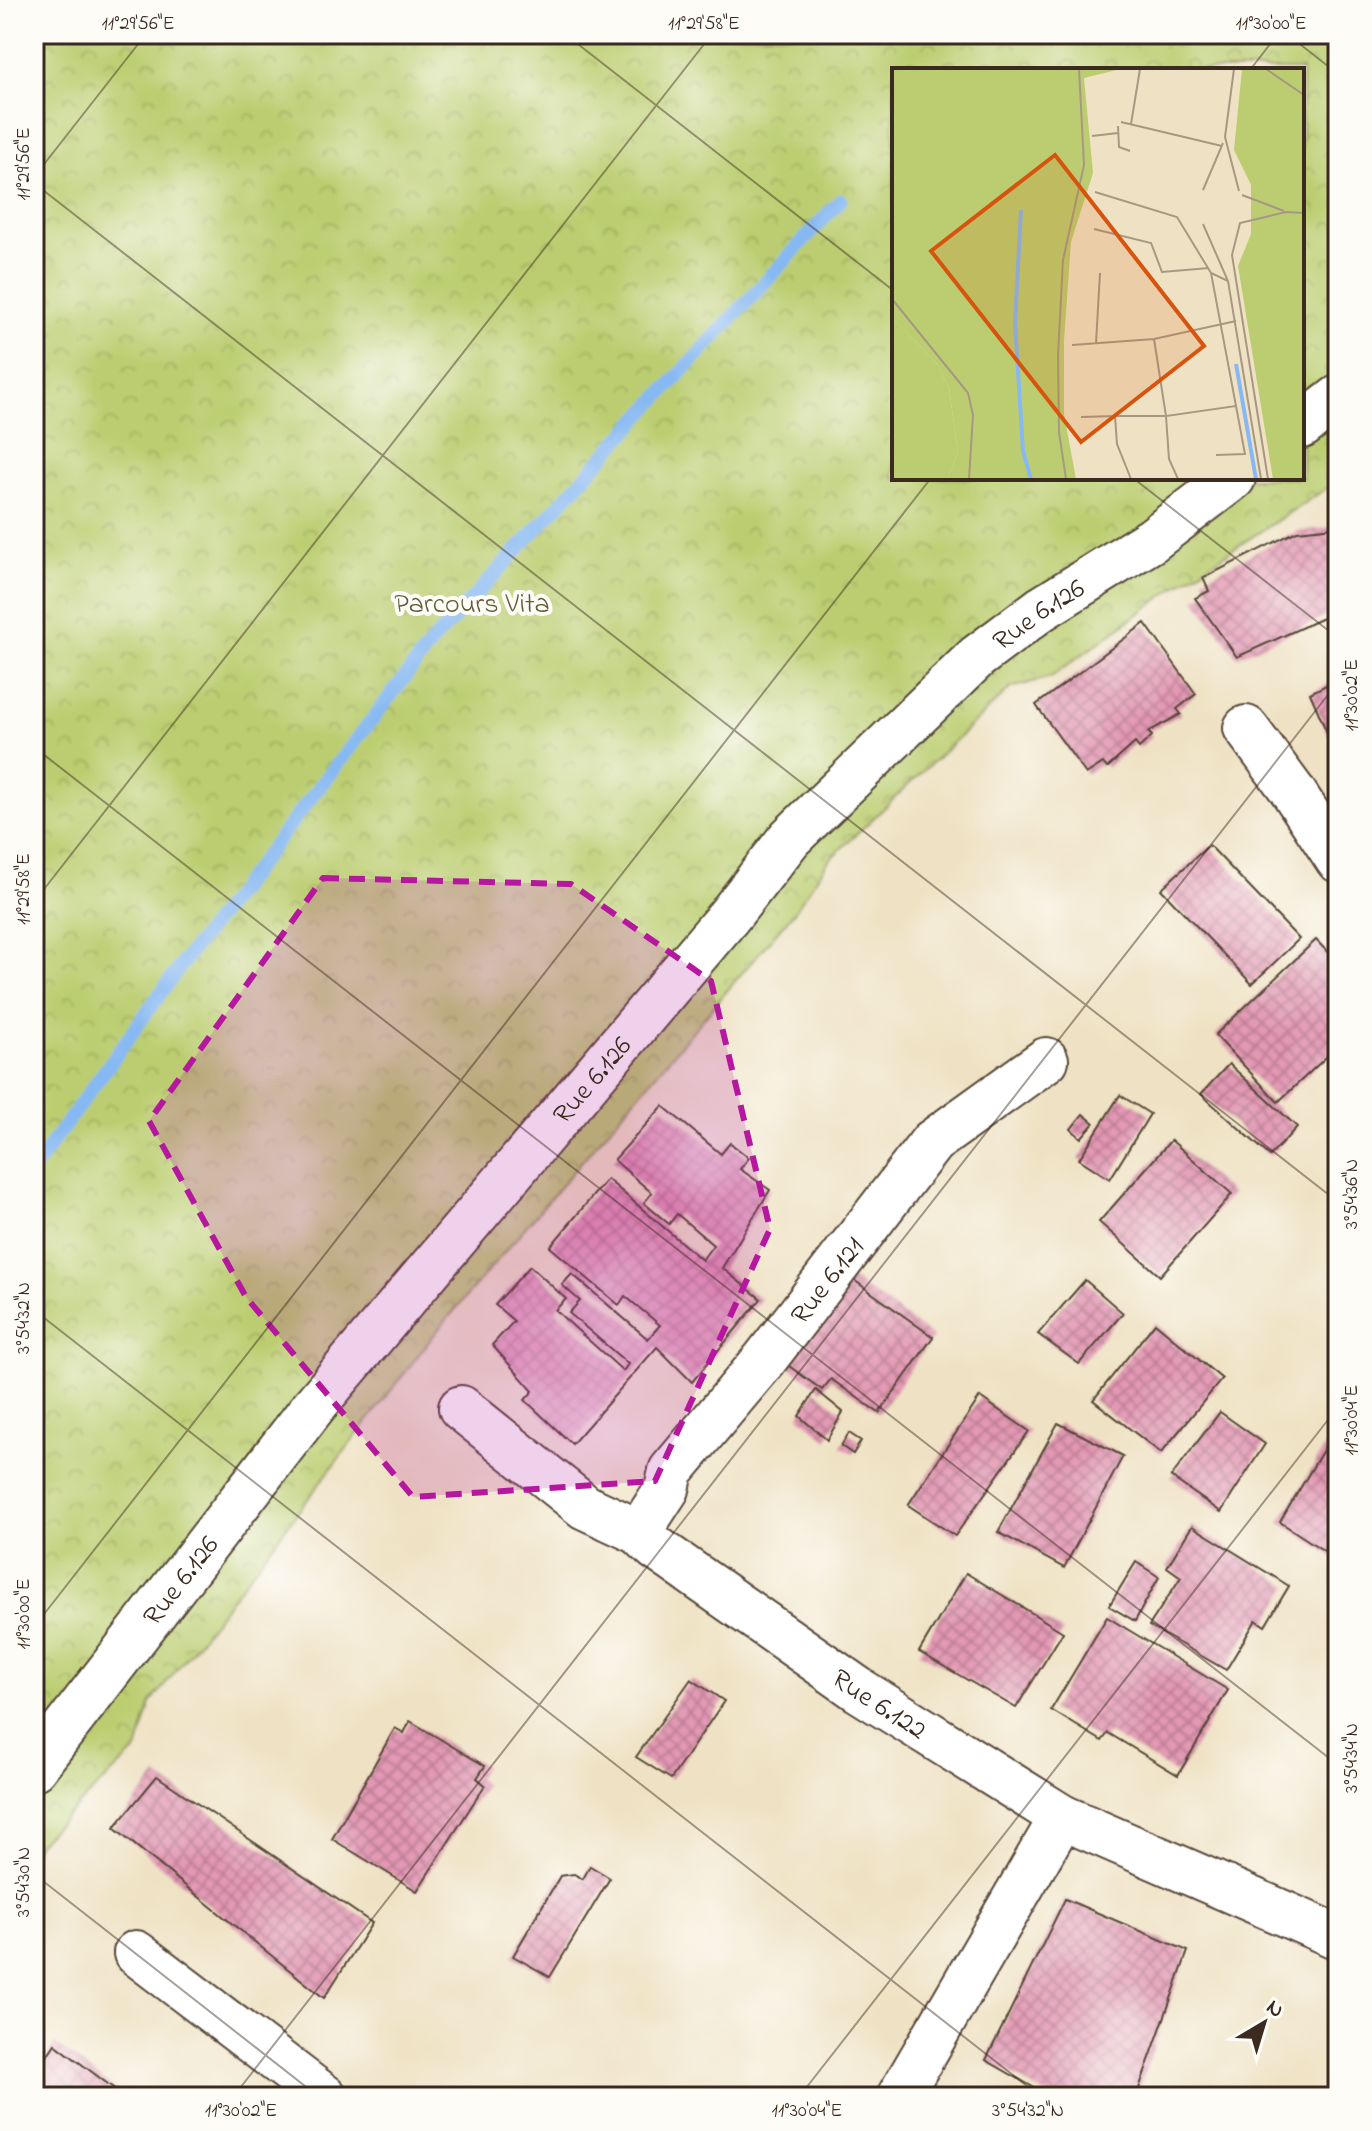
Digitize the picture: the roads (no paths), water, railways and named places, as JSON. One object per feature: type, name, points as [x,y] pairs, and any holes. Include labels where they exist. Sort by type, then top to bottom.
[{"type":"street","points":[[1304,424],[1338,398]]},
{"type":"street","name":"Rue 6.126","points":[[34,1768],[313,1407],[729,916],[790,838],[977,657],[1041,609],[1152,540],[1230,480]]},
{"type":"street","points":[[1246,728],[1338,860]]},
{"type":"street","name":"Rue 6.121","points":[[639,1532],[667,1489],[671,1471],[765,1359],[932,1142],[1046,1060]]},
{"type":"street","name":"Rue 6.122","points":[[461,1408],[585,1507],[639,1532],[656,1548],[859,1690],[1062,1817],[1338,1937]]},
{"type":"street","points":[[899,2097],[1062,1817]]},
{"type":"street","points":[[136,1953],[325,2097]]},
{"type":"waterway","points":[[34,1168],[189,954],[434,640],[841,200]]},
{"type":"park label","name":"Parcours Vita","points":[[472,602]]}]
